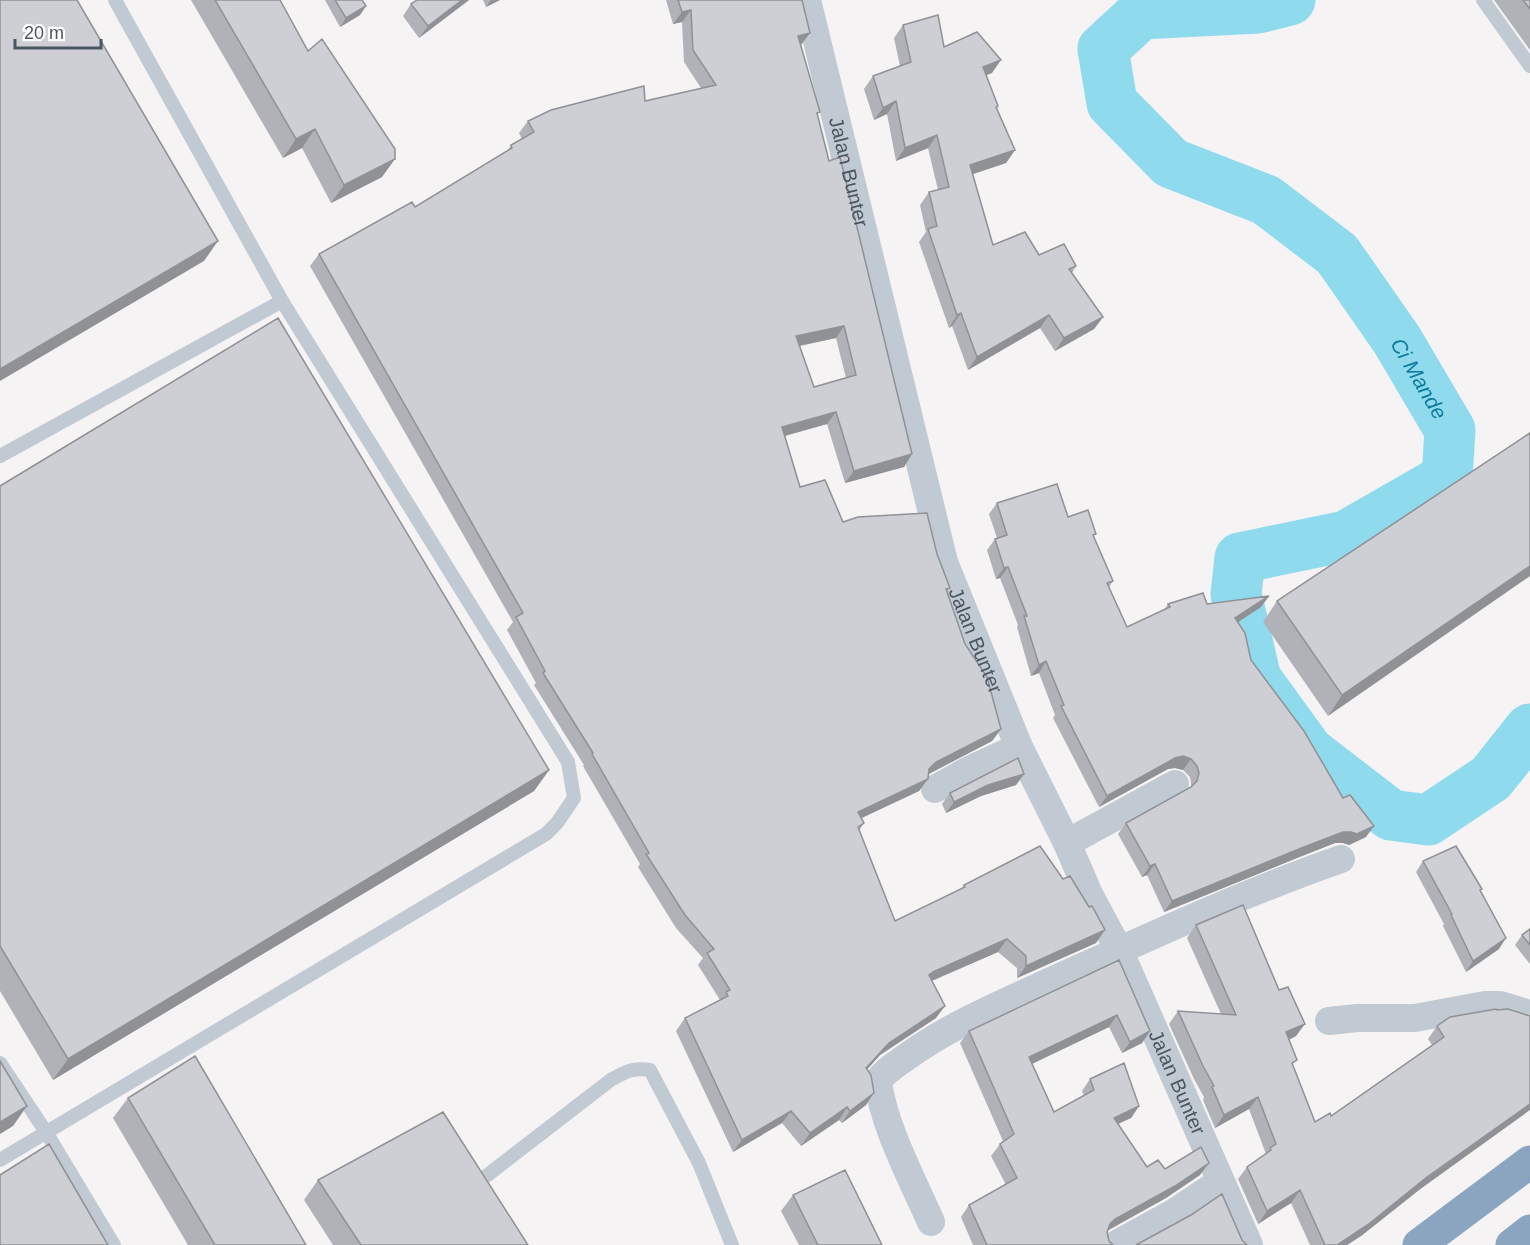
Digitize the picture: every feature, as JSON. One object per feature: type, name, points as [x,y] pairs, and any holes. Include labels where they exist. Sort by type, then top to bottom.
[{"type":"highway","points":[[1419,1245],[1530,1162]]},
{"type":"highway","points":[[1512,1245],[1530,1232]]},
{"type":"street","name":"Jalan Bunter","points":[[807,0],[944,562],[1019,747],[1067,843],[1089,894],[1119,950],[1249,1245]]},
{"type":"street","points":[[935,789],[1019,747]]},
{"type":"street","points":[[1067,843],[1175,784]]},
{"type":"street","points":[[932,1222],[901,1155],[879,1095],[878,1081],[883,1073],[920,1047],[967,1020],[1119,950],[1301,873],[1341,859]]},
{"type":"street","points":[[1329,1021],[1357,1018],[1415,1018],[1485,1005],[1500,1005],[1530,1014]]},
{"type":"street","points":[[1115,1245],[1175,1212],[1220,1182]]},
{"type":"lane","points":[[0,1160],[546,834],[557,823],[574,798],[568,762],[282,301],[115,0]]},
{"type":"lane","points":[[1483,0],[1530,66]]},
{"type":"lane","points":[[0,456],[282,301]]},
{"type":"lane","points":[[0,1063],[46,1132],[114,1245]]},
{"type":"lane","points":[[481,1180],[612,1079],[629,1070],[639,1068],[650,1070],[699,1163],[732,1245]]},
{"type":"building","points":[[0,0],[77,0],[218,241],[0,369]]},
{"type":"building","points":[[215,0],[280,0],[308,51],[322,39],[395,149],[395,159],[344,185],[315,129],[296,139]]},
{"type":"building","points":[[335,0],[362,0],[366,6],[346,18]]},
{"type":"building","points":[[417,0],[462,0],[428,26],[411,4]]},
{"type":"building","points":[[678,0],[802,0],[810,33],[798,36],[820,112],[817,113],[829,161],[840,157],[912,454],[854,471],[836,412],[782,427],[800,487],[825,480],[843,522],[858,517],[927,513],[937,554],[950,588],[946,589],[965,644],[987,677],[1001,729],[936,762],[929,769],[928,779],[858,812],[864,823],[858,827],[895,921],[965,887],[964,885],[1040,846],[1063,879],[1070,876],[1089,907],[1092,906],[1105,930],[1026,966],[1026,956],[1007,939],[933,972],[929,975],[945,1006],[889,1043],[866,1068],[871,1075],[874,1093],[850,1111],[847,1107],[810,1133],[791,1111],[742,1140],[685,1018],[728,996],[726,992],[730,990],[707,953],[714,949],[685,915],[646,854],[649,853],[593,753],[543,673],[545,671],[516,617],[523,613],[319,254],[412,202],[415,207],[512,148],[511,145],[534,132],[528,121],[551,110],[644,86],[645,101],[716,85],[693,50],[691,10],[682,12]],"holes":[[[844,326],[856,375],[814,387],[796,336]]]},
{"type":"building","points":[[1523,0],[1530,0],[1530,9]]},
{"type":"building","points":[[938,15],[944,47],[977,32],[1001,60],[983,67],[998,106],[996,107],[1015,150],[970,165],[993,245],[1025,232],[1039,255],[1064,244],[1076,266],[1069,269],[1103,317],[1064,338],[1049,315],[977,357],[961,313],[957,315],[928,229],[937,226],[929,192],[949,187],[937,135],[905,148],[896,101],[883,108],[873,76],[911,62],[903,25]]},
{"type":"building","points":[[278,318],[549,770],[68,1059],[0,946],[0,486]]},
{"type":"building","points":[[1530,433],[1530,566],[1342,695],[1277,601]]},
{"type":"building","points":[[1057,484],[1068,517],[1088,510],[1096,534],[1093,535],[1113,581],[1107,583],[1127,627],[1170,607],[1168,604],[1203,593],[1207,604],[1269,596],[1235,618],[1245,633],[1251,660],[1304,731],[1343,798],[1350,795],[1374,826],[1357,834],[1343,832],[1172,901],[1155,864],[1150,866],[1126,823],[1191,787],[1197,781],[1199,773],[1197,766],[1191,759],[1183,756],[1175,758],[1107,796],[1061,706],[1064,705],[1046,661],[1039,665],[1024,616],[1027,616],[1008,567],[1004,568],[995,539],[1007,535],[997,503]]},
{"type":"building","points":[[1018,758],[1024,774],[988,785],[954,802],[950,793]]},
{"type":"building","points":[[1456,846],[1482,889],[1480,890],[1506,938],[1473,961],[1452,914],[1423,861]]},
{"type":"building","points":[[1243,905],[1279,990],[1288,987],[1305,1024],[1286,1032],[1297,1060],[1292,1063],[1315,1122],[1330,1113],[1331,1116],[1444,1037],[1437,1026],[1450,1017],[1496,1009],[1508,1009],[1530,1016],[1530,1104],[1427,1177],[1370,1223],[1337,1245],[1325,1245],[1300,1190],[1267,1211],[1247,1167],[1276,1144],[1258,1097],[1224,1115],[1212,1087],[1214,1086],[1178,1011],[1236,1015],[1196,925]]},
{"type":"building","points":[[1530,929],[1530,945],[1522,935]]},
{"type":"building","points":[[1119,960],[1150,1031],[1130,1042],[1117,1015],[1029,1057],[1054,1112],[1094,1090],[1090,1079],[1124,1063],[1139,1106],[1114,1118],[1147,1167],[1158,1160],[1165,1169],[1201,1147],[1209,1163],[1175,1186],[1115,1219],[1107,1232],[1109,1241],[1113,1245],[987,1245],[969,1205],[1017,1178],[1000,1144],[1014,1134],[969,1031]]},
{"type":"building","points":[[195,1056],[306,1245],[215,1245],[128,1098]]},
{"type":"building","points":[[0,1061],[27,1106],[0,1122]]},
{"type":"building","points":[[443,1112],[528,1245],[361,1245],[318,1180]]},
{"type":"building","points":[[49,1144],[108,1245],[0,1245],[0,1175]]},
{"type":"building","points":[[845,1170],[882,1245],[818,1245],[793,1195]]},
{"type":"building","points":[[1222,1194],[1242,1240],[1247,1245],[1136,1245],[1191,1215]]},
{"type":"waterway","name":"Ci Mande","points":[[1290,0],[1258,8],[1141,14],[1103,49],[1112,103],[1171,163],[1266,200],[1337,254],[1397,340],[1450,430],[1447,478],[1346,536],[1240,558],[1236,594],[1256,679],[1309,752],[1391,815],[1428,820],[1491,778],[1530,729]]}]
